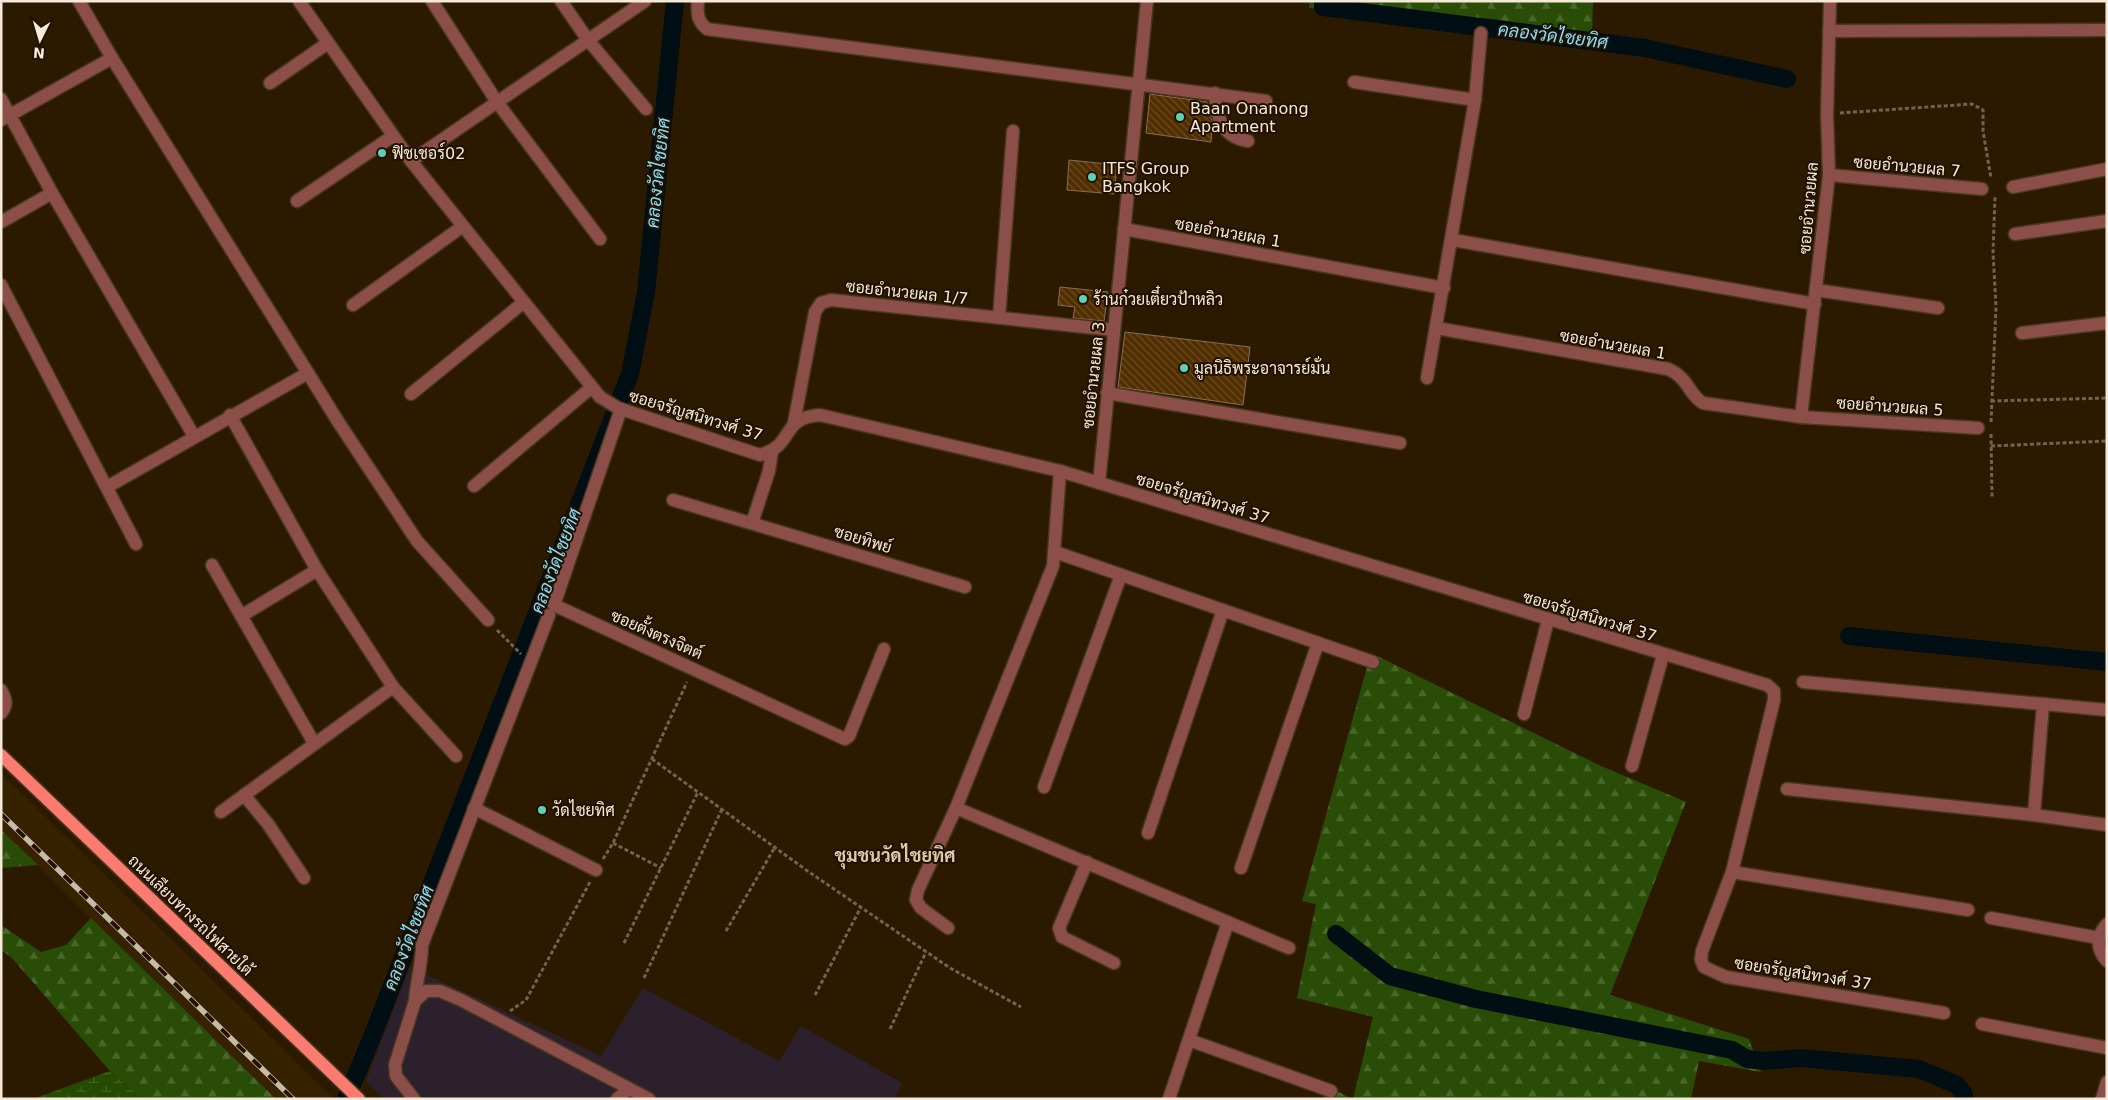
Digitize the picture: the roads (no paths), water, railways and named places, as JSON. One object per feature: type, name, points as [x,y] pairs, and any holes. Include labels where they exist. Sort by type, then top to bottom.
[{"type":"main road","name":"ถนนเลียบทางรถไฟสายใต้","points":[[1,755],[359,1099]]},
{"type":"street","points":[[79,1],[112,58],[308,373],[417,541],[488,620]]},
{"type":"street","name":"ซอยจรัญสนิทวงศ์ 37","points":[[299,1],[411,161],[596,392],[620,409],[760,454],[772,451],[781,445],[794,423],[807,416],[820,415],[1060,471],[1767,686],[1774,691],[1774,700],[1732,872],[1702,951],[1701,960],[1704,967],[1726,978],[1944,1013]]},
{"type":"street","points":[[432,1],[497,102],[600,239]]},
{"type":"street","points":[[561,1],[588,40],[646,109]]},
{"type":"street","points":[[411,161],[645,1]]},
{"type":"street","points":[[698,1],[697,14],[701,24],[707,29],[1138,83],[1266,101]]},
{"type":"street","name":"ซอยอำนวยผล 3","points":[[1099,483],[1147,1]]},
{"type":"street","name":"ซอยอำนวยผล","points":[[1801,417],[1829,175],[1827,114],[1829,1]]},
{"type":"street","points":[[1829,31],[2107,30]]},
{"type":"street","points":[[1428,378],[1476,100],[1481,33]]},
{"type":"street","points":[[270,82],[328,44]]},
{"type":"street","points":[[5,118],[112,58]]},
{"type":"street","points":[[1354,82],[1476,100]]},
{"type":"street","points":[[1215,93],[1216,110],[1225,130],[1232,137],[1248,141]]},
{"type":"street","points":[[1,99],[5,118],[52,193],[194,436]]},
{"type":"street","points":[[999,318],[1012,131]]},
{"type":"street","points":[[297,201],[393,136]]},
{"type":"street","points":[[2014,187],[2107,169]]},
{"type":"street","name":"ซอยอำนวยผล 7","points":[[1829,175],[1982,189]]},
{"type":"street","points":[[1,222],[52,193]]},
{"type":"street","points":[[2015,234],[2107,221]]},
{"type":"street","points":[[353,305],[463,226]]},
{"type":"street","name":"ซอยอำนวยผล 1","points":[[1124,229],[1444,288]]},
{"type":"street","points":[[1453,240],[1815,304]]},
{"type":"street","points":[[1,285],[136,544]]},
{"type":"street","points":[[1816,290],[1938,308]]},
{"type":"street","name":"ซอยอำนวยผล 1/7","points":[[794,423],[815,312],[821,303],[831,300],[1114,330]]},
{"type":"street","points":[[411,394],[524,302]]},
{"type":"street","points":[[2022,333],[2107,323]]},
{"type":"street","name":"ซอยอำนวยผล 1","points":[[1436,328],[1668,369],[1684,378],[1698,400],[1703,403],[1801,417]]},
{"type":"street","points":[[107,487],[308,373]]},
{"type":"street","points":[[474,486],[596,392]]},
{"type":"street","points":[[1107,393],[1400,443]]},
{"type":"street","name":"ซอยตั้งตรงจิตต์","points":[[620,409],[554,605],[845,739],[849,736],[884,649]]},
{"type":"street","points":[[230,416],[317,570],[393,687],[456,756]]},
{"type":"street","name":"ซอยอำนวยผล 5","points":[[1801,417],[1978,428]]},
{"type":"street","points":[[752,523],[769,471],[772,451]]},
{"type":"street","points":[[948,928],[921,908],[916,900],[918,890],[956,808],[1053,566],[1060,471]]},
{"type":"street","name":"ซอยทิพย์","points":[[673,500],[965,587]]},
{"type":"street","points":[[1055,552],[1373,662]]},
{"type":"street","points":[[212,565],[314,743]]},
{"type":"street","points":[[242,616],[317,570]]},
{"type":"street","points":[[1044,787],[1121,575]]},
{"type":"street","points":[[1148,833],[1224,610]]},
{"type":"street","points":[[414,1099],[396,1076],[395,1065],[415,1001],[416,980],[422,963],[422,945],[549,615]]},
{"type":"street","points":[[1524,714],[1548,620]]},
{"type":"street","points":[[1241,868],[1318,643]]},
{"type":"street","points":[[1632,766],[1664,655]]},
{"type":"street","points":[[1803,682],[2107,710]]},
{"type":"street","points":[[221,812],[393,687]]},
{"type":"street","points":[[1,690],[6,698],[6,707],[1,713]]},
{"type":"street","points":[[2034,815],[2043,704]]},
{"type":"street","points":[[1787,789],[2034,815],[2107,825]]},
{"type":"street","points":[[244,794],[268,824],[304,878]]},
{"type":"street","points":[[474,808],[596,870]]},
{"type":"street","points":[[956,808],[1289,948]]},
{"type":"street","points":[[1086,862],[1058,928],[1059,933],[1062,937],[1114,963]]},
{"type":"street","points":[[1732,872],[1968,910]]},
{"type":"street","points":[[1991,918],[2099,938]]},
{"type":"street","points":[[1169,1099],[1228,922]]},
{"type":"street","points":[[2107,924],[2099,938],[2101,954],[2107,961]]},
{"type":"street","points":[[415,1001],[426,991],[440,992],[461,1000],[649,1099]]},
{"type":"street","points":[[1982,1024],[2107,1048]]},
{"type":"street","points":[[1189,1040],[1331,1091]]},
{"type":"street","points":[[2102,1099],[2107,1082]]},
{"type":"street","points":[[617,1099],[629,1089]]},
{"type":"waterway","name":"คลองวัดไชยทิศ","points":[[346,1099],[372,1037],[630,374],[646,292],[675,1]]},
{"type":"waterway","name":"คลองวัดไชยทิศ","points":[[1323,1],[1323,7],[1645,48],[1787,79]]},
{"type":"waterway","points":[[1849,636],[2107,662]]},
{"type":"waterway","points":[[1336,934],[1390,976],[1476,999],[1732,1050],[1747,1059],[1764,1061],[1801,1058],[1919,1069],[1957,1085],[1964,1094],[1964,1099]]},
{"type":"railway","points":[[1,814],[293,1099]]},
{"type":"place","name":"Baan Onanong Apartment","points":[[1180,117]]},
{"type":"place","name":"ฟิชเชอร์02","points":[[382,153]]},
{"type":"place","name":"ITFS Group Bangkok","points":[[1092,177]]},
{"type":"place","name":"ร้านก๋วยเตี๋ยวป้าหลิว","points":[[1083,299]]},
{"type":"place","name":"มูลนิธิพระอาจารย์มั่น","points":[[1184,368]]},
{"type":"place","name":"วัดไชยทิศ","points":[[542,810]]},
{"type":"district","name":"ชุมชนวัดไชยทิศ","points":[[895,856]]}]
